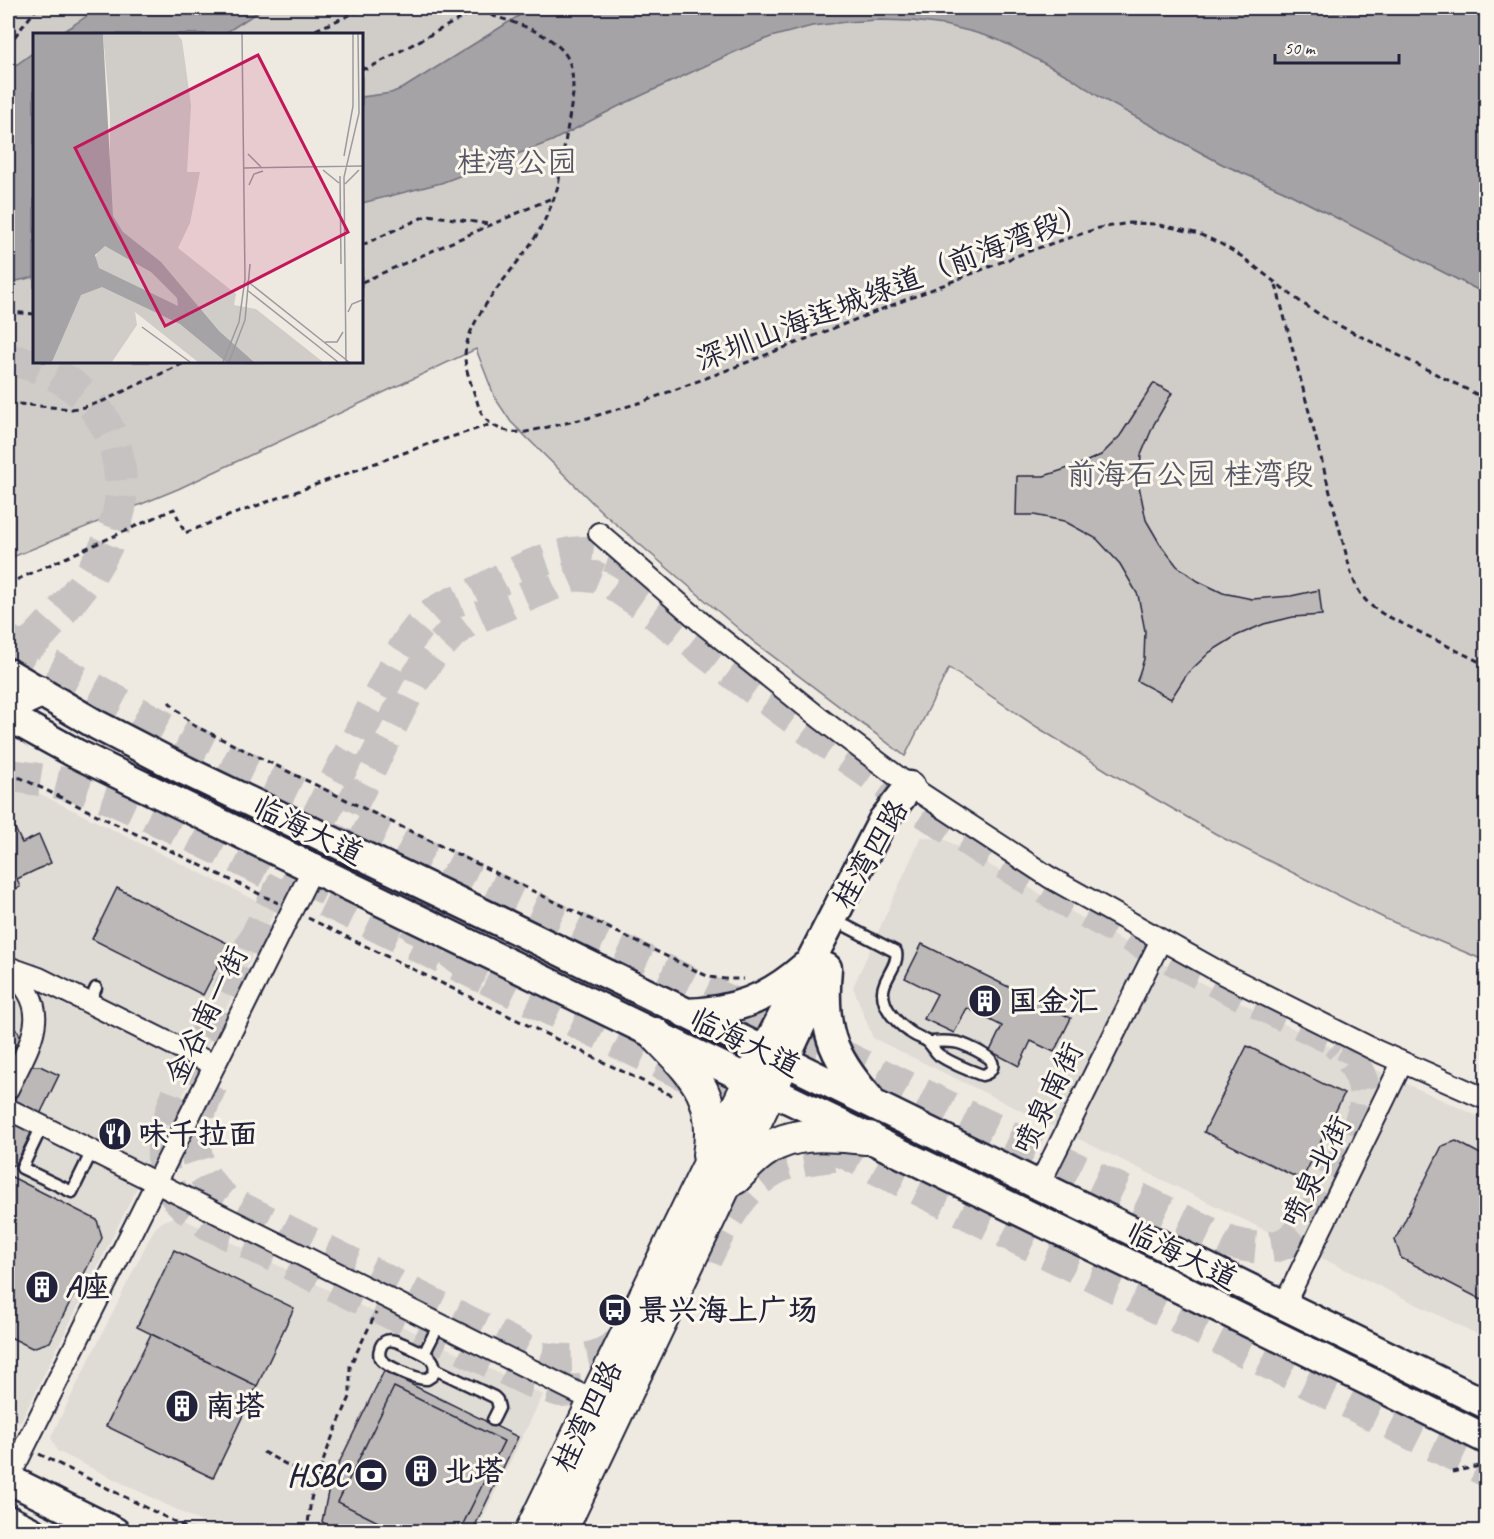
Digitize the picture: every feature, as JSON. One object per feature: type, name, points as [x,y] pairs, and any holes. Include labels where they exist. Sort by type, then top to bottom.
[{"type":"main road","name":"临海大道","points":[[8,673],[97,725],[186,771],[1486,1404]]},
{"type":"main road","points":[[8,706],[39,692]]},
{"type":"main road","name":"临海大道","points":[[8,716],[75,753],[1486,1439]]},
{"type":"main road","name":"桂湾四路","points":[[819,964],[846,926],[897,825],[910,786]]},
{"type":"main road","name":"桂湾四路","points":[[560,1532],[712,1184],[819,964],[883,820],[910,786]]},
{"type":"main road","points":[[685,1013],[706,1012],[751,1002],[819,964],[825,1015],[831,1040],[842,1063],[877,1106]]},
{"type":"main road","points":[[655,1034],[691,1072],[709,1108],[712,1129],[710,1154],[712,1184],[781,1141],[802,1136],[829,1135],[869,1138]]},
{"type":"main road","name":"桂湾四路","points":[[531,1532],[594,1401],[712,1184]]},
{"type":"main road","points":[[8,1480],[115,1532]]},
{"type":"main road","points":[[8,1520],[32,1532]]},
{"type":"street","points":[[599,532],[703,624],[821,719],[910,786],[1049,877],[1223,974],[1327,1027],[1402,1063],[1486,1099]]},
{"type":"street","name":"金谷南一街","points":[[8,1480],[313,868]]},
{"type":"street","name":"喷泉南街","points":[[1038,1185],[1161,940]]},
{"type":"street","points":[[8,969],[93,995],[214,1065]]},
{"type":"street","points":[[8,969],[26,988],[36,1011],[31,1039],[8,1089]]},
{"type":"street","name":"喷泉北街","points":[[1284,1305],[1402,1063]]},
{"type":"street","points":[[8,1109],[594,1401]]},
{"type":"lane","points":[[846,926],[896,952],[897,958],[885,984],[884,997],[885,1004],[898,1023],[928,1042],[941,1056],[979,1074],[987,1074],[992,1069],[990,1059],[961,1044],[928,1042]]},
{"type":"lane","points":[[42,1126],[22,1167],[72,1192],[92,1151]]},
{"type":"lane","points":[[424,1354],[439,1324]]},
{"type":"lane","points":[[390,1340],[398,1342],[432,1359],[435,1369],[430,1377],[420,1380],[386,1364],[380,1358],[379,1350],[383,1343],[390,1340]]},
{"type":"lane","points":[[435,1369],[497,1400],[499,1408],[493,1420]]},
{"type":"path","points":[[8,45],[37,8]]},
{"type":"path","points":[[308,33],[366,8]]},
{"type":"path","points":[[8,585],[174,509],[185,533],[423,446],[492,424],[480,412],[465,360],[466,346],[471,329],[536,236],[555,196],[573,94],[573,82],[568,61],[557,46],[528,28],[469,8]]},
{"type":"path","points":[[363,68],[367,69],[480,8]]},
{"type":"path","points":[[363,282],[555,196]]},
{"type":"path","points":[[363,245],[428,215],[489,225]]},
{"type":"path","name":"深圳山海连城绿道（前海湾段）","points":[[492,424],[506,431],[526,432],[588,418],[642,402],[1021,255],[1099,228],[1130,223],[1176,228],[1199,234],[1221,244],[1328,320],[1486,399]]},
{"type":"path","points":[[1275,284],[1351,573],[1357,588],[1373,608],[1383,614],[1486,665]]},
{"type":"path","points":[[8,312],[33,314]]},
{"type":"path","points":[[8,403],[71,409],[84,407],[101,402],[184,363]]},
{"type":"path","points":[[169,702],[193,725],[709,977],[744,979]]},
{"type":"path","points":[[8,777],[21,778],[673,1096]]},
{"type":"path","points":[[307,1532],[316,1479],[350,1397],[350,1366],[384,1296]]},
{"type":"path","points":[[24,1447],[195,1532]]},
{"type":"path","points":[[263,1452],[316,1479]]},
{"type":"path","points":[[1452,1472],[1484,1465],[1486,1467]]},
{"type":"shaded area","points":[[99,8],[264,8],[226,33],[62,33]]},
{"type":"shaded area","points":[[531,8],[1486,8],[1486,294],[1286,192],[1222,164],[1013,47],[996,39],[944,25],[912,21],[846,22],[812,26],[771,37],[617,107],[552,141],[441,183],[363,203],[363,97],[391,93],[405,87]]},
{"type":"shaded area","points":[[33,53],[33,277],[8,283],[8,71]]},
{"type":"shaded area","points":[[10,787],[28,788],[275,910],[21,1421],[8,1423],[8,789]]},
{"type":"shaded area","points":[[921,837],[946,840],[1163,964],[1385,1074],[1486,1120],[1486,1337],[873,1038],[853,987]]},
{"type":"shaded area","points":[[172,1218],[183,1219],[543,1395],[476,1531],[220,1531],[57,1451],[51,1437],[151,1235],[156,1227]]},
{"type":"green space","name":"前海石公园 桂湾段","points":[[8,8],[980,8],[1144,121],[1222,164],[1286,192],[1486,294],[1486,961],[1386,919],[1223,838],[1109,772],[949,668],[905,756],[754,642],[603,513],[511,422],[495,398],[476,349],[178,489],[8,559]]},
{"type":"building","points":[[1154,383],[1172,393],[1154,424],[1141,455],[1139,486],[1146,520],[1160,544],[1177,566],[1198,581],[1223,593],[1252,599],[1291,596],[1319,590],[1322,615],[1293,617],[1264,624],[1236,636],[1210,652],[1187,674],[1171,699],[1137,681],[1144,659],[1145,631],[1138,595],[1120,564],[1097,539],[1064,521],[1034,515],[1016,515],[1017,476],[1044,476],[1101,455],[1120,436]]},
{"type":"building","points":[[11,820],[22,843],[39,835],[51,863],[17,879],[20,887],[8,893],[8,822]]},
{"type":"building","points":[[117,888],[229,944],[203,995],[92,939]]},
{"type":"building","name":"国金汇","points":[[922,944],[1071,1018],[1054,1052],[1031,1041],[1019,1066],[990,1051],[1002,1026],[967,1008],[954,1033],[924,1019],[937,994],[905,978]]},
{"type":"building","points":[[8,1026],[18,1031],[22,1042],[8,1051]]},
{"type":"building","points":[[1247,1046],[1344,1094],[1302,1180],[1204,1132]]},
{"type":"building","points":[[32,1066],[40,1066],[59,1075],[16,1164],[8,1167],[8,1081]]},
{"type":"building","points":[[1456,1141],[1486,1157],[1486,1302],[1401,1258],[1395,1240],[1442,1146]]},
{"type":"building","name":"A座","points":[[8,1175],[97,1220],[102,1238],[50,1342],[32,1348],[8,1336]]},
{"type":"building","points":[[174,1250],[294,1308],[257,1386],[137,1327]]},
{"type":"building","name":"南塔","points":[[151,1334],[257,1386],[213,1478],[106,1426]]},
{"type":"building","points":[[384,1371],[518,1437],[472,1532],[459,1532],[504,1441],[394,1387],[338,1502],[398,1532],[342,1532],[322,1522],[329,1487],[338,1465]]},
{"type":"building","name":"北塔","points":[[394,1387],[504,1441],[459,1532],[398,1532],[338,1502]]},
{"type":"tunnel","points":[[8,360],[30,364],[50,372],[85,396],[109,431],[116,452],[121,494],[119,510],[108,542],[87,579],[70,602],[37,638],[26,647],[8,656]]},
{"type":"tunnel","points":[[581,1390],[560,1391],[531,1382],[208,1224],[183,1204],[171,1189],[165,1175],[163,1145],[170,1115],[186,1073],[396,662],[421,625],[446,605],[535,564],[569,554],[586,552],[609,556],[650,582]]},
{"type":"tunnel","points":[[306,897],[414,681],[432,655],[451,634],[467,622],[575,575],[595,577],[614,585],[643,605],[875,777],[1019,873],[1183,965],[1368,1056]]},
{"type":"tunnel","points":[[8,641],[175,733],[403,844],[473,901]]},
{"type":"tunnel","points":[[8,775],[83,788],[113,799],[485,978]]},
{"type":"tunnel","points":[[403,844],[1229,1242],[1243,1246],[1273,1247],[1287,1242],[1296,1235],[1318,1208],[1352,1140],[1364,1109],[1365,1092],[1350,1058],[1336,1043]]},
{"type":"tunnel","points":[[409,922],[485,978],[847,1154],[1486,1471]]},
{"type":"tunnel","points":[[212,1084],[199,1116],[196,1146],[198,1161],[204,1175],[213,1188],[227,1201],[542,1358],[570,1360],[589,1358],[607,1352],[633,1330]]},
{"type":"tunnel","points":[[706,1259],[730,1215],[750,1188],[763,1177],[791,1163],[847,1154]]},
{"type":"place","name":"国金汇","points":[[985,1001]]},
{"type":"place","name":"味千拉面","points":[[115,1134]]},
{"type":"place","name":"A座","points":[[42,1287]]},
{"type":"place","name":"景兴海上广场","points":[[615,1310]]},
{"type":"place","name":"南塔","points":[[182,1406]]},
{"type":"place","name":"北塔","points":[[421,1471]]},
{"type":"place","name":"HSBC","points":[[371,1475]]},
{"type":"park label","name":"桂湾公园","points":[[517,162]]}]
